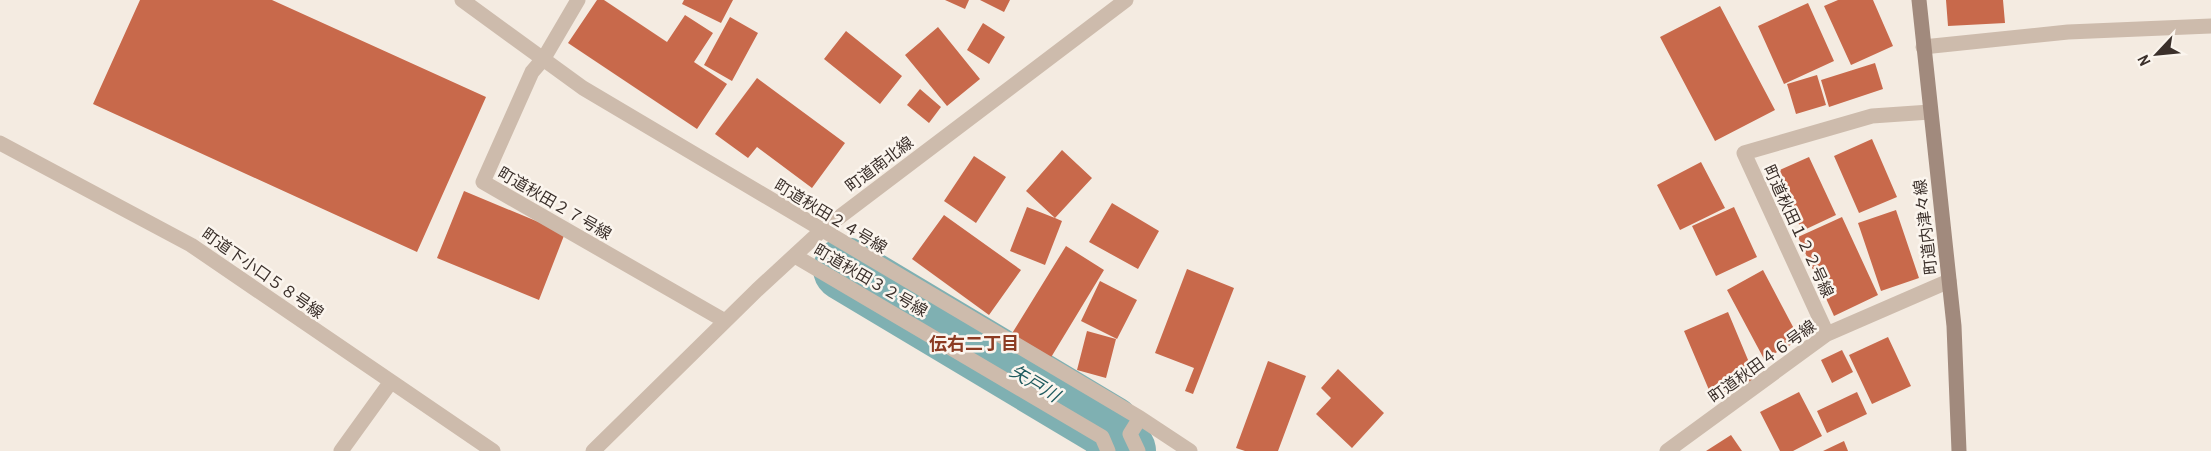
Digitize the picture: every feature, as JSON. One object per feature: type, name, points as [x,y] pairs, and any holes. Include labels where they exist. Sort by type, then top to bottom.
[{"type":"street","name":"町道秋田２４号線","points":[[462,0],[583,88],[1140,418],[1190,451]]},
{"type":"street","name":"町道秋田２７号線","points":[[578,0],[544,58],[532,72],[483,182],[725,321]]},
{"type":"street","name":"町道南北線","points":[[593,451],[725,321],[821,231],[1126,0]]},
{"type":"street","name":"町道内津々線","points":[[1919,0],[1949,282],[1959,451]]},
{"type":"street","points":[[1923,47],[2068,32],[2211,26]]},
{"type":"street","name":"町道秋田１２２号線","points":[[1827,334],[1744,153],[1872,116],[1930,112]]},
{"type":"street","name":"町道下小口５８号線","points":[[0,143],[191,245],[390,383],[493,451]]},
{"type":"street","name":"町道秋田３２号線","points":[[795,256],[1102,436],[1108,451]]},
{"type":"street","name":"町道秋田４６号線","points":[[1667,451],[1827,334],[1949,282]]},
{"type":"street","points":[[341,451],[390,383]]},
{"type":"street","points":[[1138,451],[1130,434],[1140,418]]},
{"type":"building","points":[[140,0],[272,0],[486,97],[417,252],[93,104]]},
{"type":"building","points":[[597,0],[604,0],[667,42],[685,15],[713,33],[694,62],[727,84],[697,129],[568,43]]},
{"type":"building","points":[[684,0],[733,0],[721,23],[682,4]]},
{"type":"building","points":[[945,0],[969,0],[965,9]]},
{"type":"building","points":[[980,0],[1010,0],[1004,12]]},
{"type":"building","points":[[1838,0],[1873,0],[1893,46],[1851,65],[1824,6]]},
{"type":"building","points":[[1946,0],[2003,0],[2005,23],[1948,26]]},
{"type":"building","points":[[1808,3],[1834,61],[1784,84],[1758,26]]},
{"type":"building","points":[[1720,6],[1775,110],[1715,141],[1660,37]]},
{"type":"building","points":[[730,17],[758,33],[732,81],[704,65]]},
{"type":"building","points":[[983,23],[1005,37],[989,64],[967,50]]},
{"type":"building","points":[[938,27],[980,79],[947,106],[905,55]]},
{"type":"building","points":[[846,31],[902,76],[880,104],[824,59]]},
{"type":"building","points":[[1875,63],[1883,89],[1829,107],[1821,80]]},
{"type":"building","points":[[1817,75],[1826,105],[1796,114],[1787,84]]},
{"type":"building","points":[[757,78],[845,143],[812,188],[757,147],[748,158],[715,134]]},
{"type":"building","points":[[920,89],[941,107],[929,123],[907,105]]},
{"type":"building","points":[[1872,139],[1897,197],[1859,213],[1834,156]]},
{"type":"building","points":[[1062,150],[1092,178],[1055,218],[1026,191]]},
{"type":"building","points":[[974,156],[1006,177],[976,223],[944,201]]},
{"type":"building","points":[[1809,157],[1836,215],[1802,231],[1775,172]]},
{"type":"building","points":[[1701,162],[1725,208],[1680,230],[1657,185]]},
{"type":"building","points":[[464,191],[565,233],[539,300],[437,258]]},
{"type":"building","points":[[1112,203],[1159,231],[1138,269],[1089,242]]},
{"type":"building","points":[[1027,207],[1062,221],[1045,265],[1010,251]]},
{"type":"building","points":[[1734,207],[1757,257],[1716,276],[1692,226]]},
{"type":"building","points":[[1896,210],[1919,278],[1881,291],[1858,223]]},
{"type":"building","points":[[944,215],[1021,270],[989,315],[912,259]]},
{"type":"building","points":[[1842,217],[1878,295],[1834,316],[1798,237]]},
{"type":"building","points":[[1066,246],[1104,270],[1050,359],[1011,335]]},
{"type":"building","points":[[1187,269],[1234,288],[1193,394],[1185,391],[1194,368],[1155,353]]},
{"type":"building","points":[[1763,270],[1800,340],[1764,359],[1727,290]]},
{"type":"building","points":[[1100,281],[1137,300],[1117,339],[1081,321]]},
{"type":"building","points":[[1728,312],[1756,379],[1712,397],[1684,331]]},
{"type":"building","points":[[1087,331],[1116,339],[1106,378],[1077,370]]},
{"type":"building","points":[[1888,337],[1911,386],[1872,404],[1849,355]]},
{"type":"building","points":[[1842,350],[1853,372],[1832,383],[1821,360]]},
{"type":"building","points":[[1268,361],[1306,376],[1278,451],[1245,451],[1236,448]]},
{"type":"building","points":[[1338,369],[1384,413],[1352,448],[1316,414],[1331,398],[1321,388]]},
{"type":"building","points":[[1799,392],[1822,436],[1793,451],[1780,451],[1760,412]]},
{"type":"building","points":[[1857,392],[1867,414],[1827,433],[1817,411]]},
{"type":"building","points":[[1731,435],[1742,451],[1706,451]]},
{"type":"building","points":[[1844,441],[1848,451],[1823,451]]},
{"type":"waterway","name":"矢戸川","points":[[845,269],[1109,427],[1124,451]]},
{"type":"district","name":"伝右二丁目","points":[[974,343]]}]
